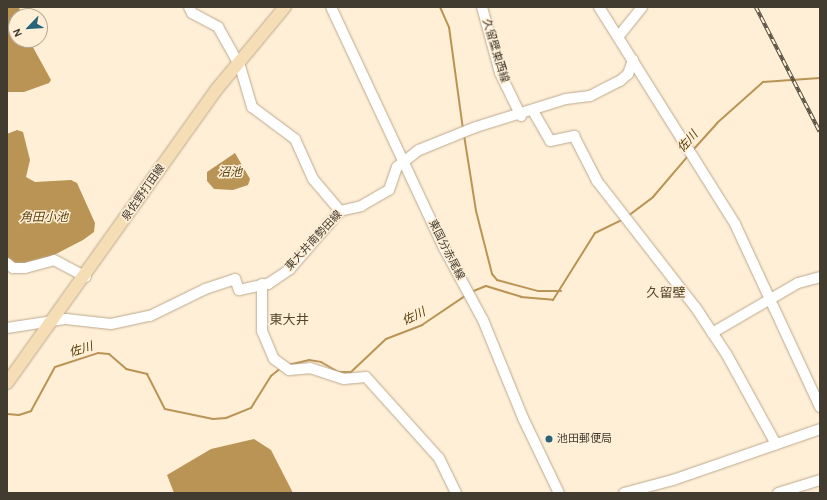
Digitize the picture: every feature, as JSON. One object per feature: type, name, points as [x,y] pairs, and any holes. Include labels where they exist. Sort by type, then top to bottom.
[{"type":"main road","name":"泉佐野打田線","points":[[7,384],[86,277],[238,62],[285,7]]},
{"type":"street","points":[[189,7],[192,13],[218,27],[238,62],[255,111],[295,139],[313,179],[340,211]]},
{"type":"street","name":"東国分赤尾線","points":[[331,7],[402,161],[468,293],[559,493]]},
{"type":"street","name":"久留壁東西線","points":[[482,7],[500,72],[521,116]]},
{"type":"street","points":[[599,7],[688,146],[735,224],[772,296],[820,407]]},
{"type":"street","points":[[618,37],[642,7]]},
{"type":"street","points":[[402,161],[450,135],[521,116],[566,99],[590,96],[620,81],[628,74],[633,60]]},
{"type":"street","points":[[533,111],[550,141],[574,136],[584,160],[625,218],[712,333],[776,444]]},
{"type":"street","name":"東大井南勢田線","points":[[7,328],[66,319],[111,324],[150,316],[205,289],[235,279],[239,290],[262,284],[290,269],[340,211],[361,206],[389,190],[402,161]]},
{"type":"street","points":[[7,263],[13,268],[25,268],[54,260],[86,277]]},
{"type":"street","points":[[712,333],[772,296],[820,277]]},
{"type":"street","points":[[262,284],[262,332],[274,359],[283,367],[310,368],[344,379],[366,377],[439,458],[456,493]]},
{"type":"street","points":[[624,493],[673,480],[820,429]]},
{"type":"street","points":[[778,493],[820,480]]},
{"type":"water","points":[[7,7],[19,7],[8,8],[8,48],[33,48],[51,80],[49,83],[24,92],[7,92]]},
{"type":"water","name":"角田小池","points":[[17,130],[23,132],[30,160],[26,177],[35,182],[71,180],[77,183],[95,223],[94,232],[83,240],[52,256],[19,266],[7,259],[7,134]]},
{"type":"water","name":"沼池","points":[[235,153],[250,179],[248,185],[233,190],[214,189],[207,181],[207,172]]},
{"type":"water","points":[[254,439],[271,450],[293,493],[174,493],[167,475],[211,449]]},
{"type":"waterway","points":[[440,7],[449,27],[463,129]]},
{"type":"waterway","name":"佐川","points":[[693,150],[717,123],[763,82],[820,78]]},
{"type":"waterway","points":[[464,135],[476,211],[492,274],[497,280],[538,291],[561,291]]},
{"type":"waterway","name":"佐川","points":[[628,216],[653,197],[688,156]]},
{"type":"waterway","name":"佐川","points":[[471,292],[486,286],[521,297],[553,300],[595,233],[622,220]]},
{"type":"waterway","name":"佐川","points":[[288,365],[309,360],[321,362],[338,372],[351,372],[386,339],[422,325],[465,296]]},
{"type":"waterway","name":"佐川","points":[[7,414],[19,415],[31,411],[55,367],[98,353],[109,354],[126,369],[147,374],[165,409],[213,419],[226,418],[251,408],[271,376],[281,368]]},
{"type":"railway","points":[[756,7],[820,132]]},
{"type":"place","name":"池田郵便局","points":[[549,439]]},
{"type":"district","name":"久留壁","points":[[666,294]]},
{"type":"district","name":"東大井","points":[[289,321]]}]
